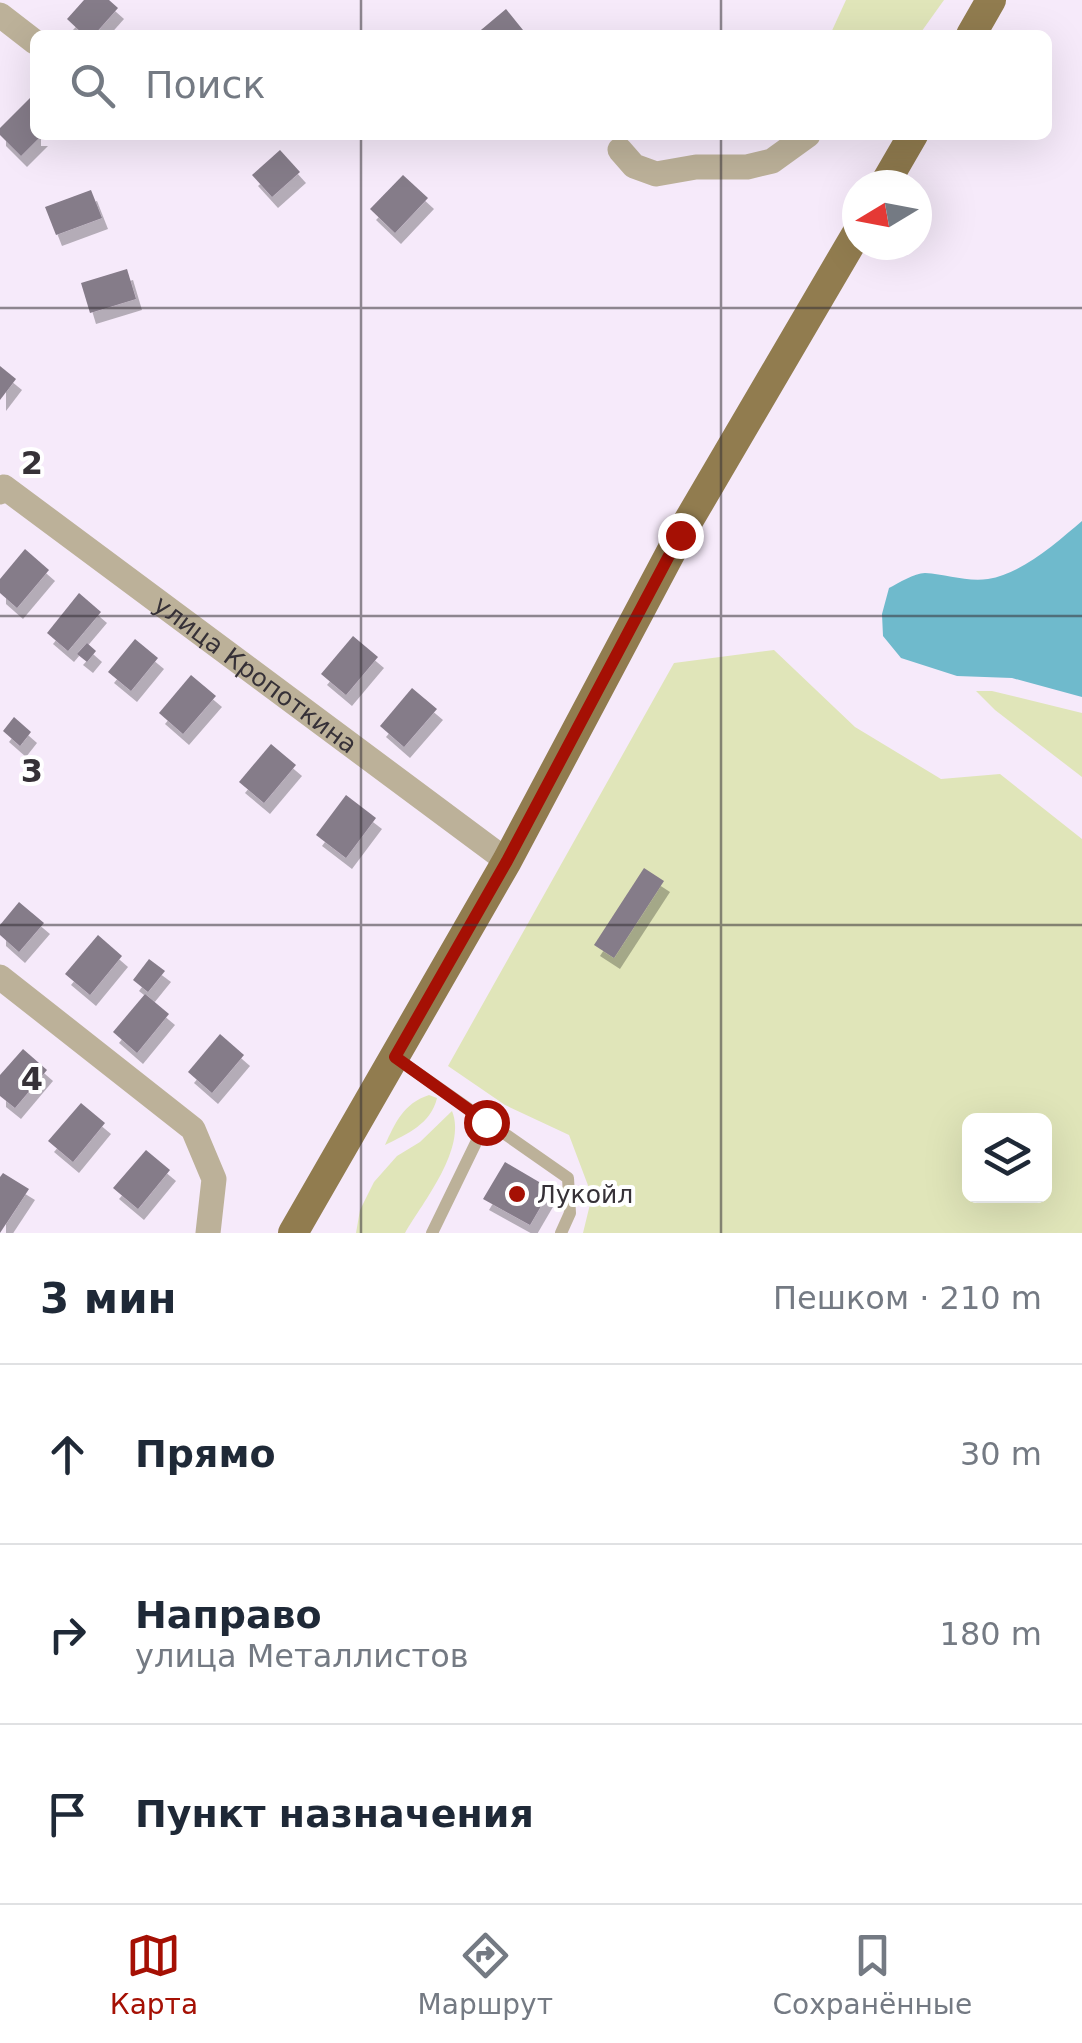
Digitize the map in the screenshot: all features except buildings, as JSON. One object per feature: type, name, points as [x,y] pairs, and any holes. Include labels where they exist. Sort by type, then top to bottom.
[{"type":"main road","points":[[973,30],[991,0]]},
{"type":"main road","points":[[893,170],[910,140]]},
{"type":"main road","points":[[293,1233],[507,861],[680,535],[842,259]]},
{"type":"street","points":[[0,14],[30,38]]},
{"type":"street","points":[[620,150],[634,166],[656,174],[772,162],[801,140]]},
{"type":"street","name":"улица Кропоткина","points":[[2,490],[507,861]]},
{"type":"street","points":[[0,978],[194,1129],[214,1179],[208,1233]]},
{"type":"lane","points":[[395,1057],[568,1178],[570,1213],[561,1233]]},
{"type":"lane","points":[[432,1233],[486,1122]]},
{"type":"green space","points":[[846,0],[944,0],[923,30],[832,30]]},
{"type":"green space","points":[[774,650],[855,727],[941,779],[1000,774],[1082,839],[1082,1233],[583,1233],[592,1196],[569,1135],[505,1105],[448,1066],[674,663]]},
{"type":"green space","points":[[976,691],[992,691],[1082,713],[1082,777],[995,710]]},
{"type":"green space","points":[[429,1095],[437,1098],[424,1121],[385,1145],[407,1109]]},
{"type":"green space","points":[[452,1111],[455,1126],[449,1157],[405,1233],[356,1233],[360,1210],[374,1182],[397,1156],[420,1142]]},
{"type":"water","points":[[1082,521],[1082,697],[1012,678],[957,676],[901,658],[883,636],[882,614],[889,588],[921,573],[972,579],[1001,576],[1038,556]]},
{"type":"place","name":"Лукойл","points":[[517,1194]]},
{"type":"route","points":[[486,1122],[395,1057],[507,861],[680,535]]}]
